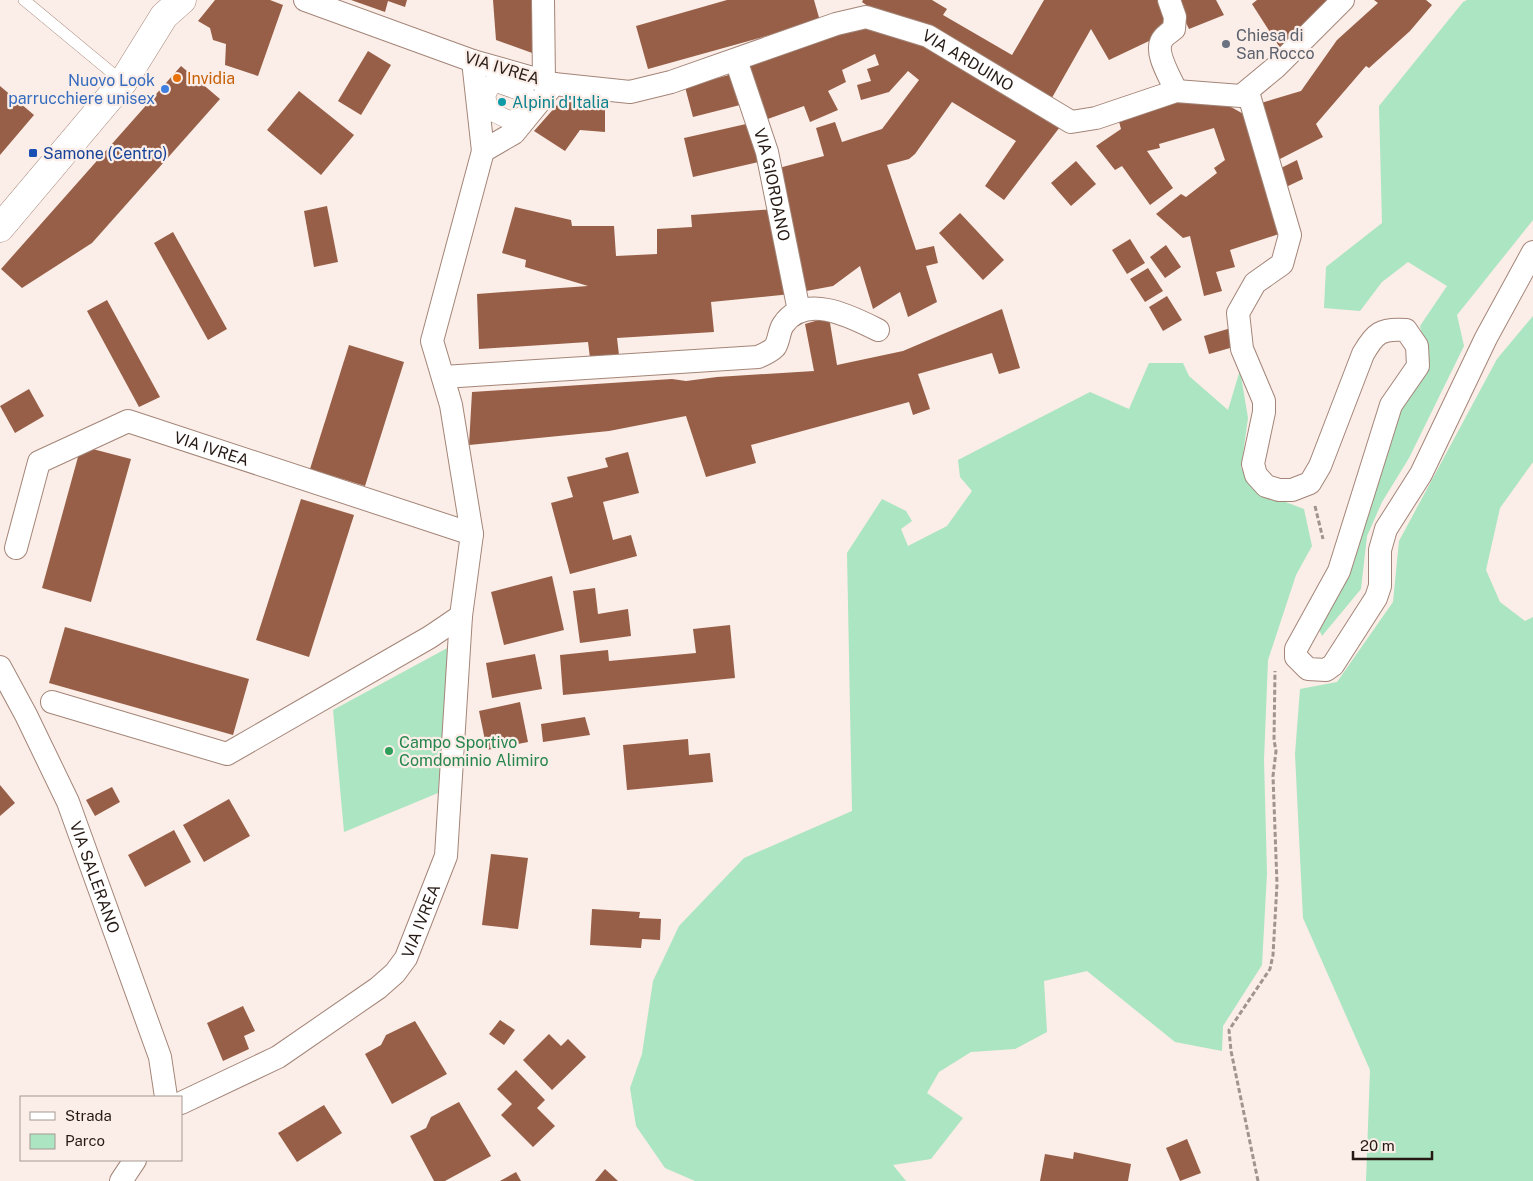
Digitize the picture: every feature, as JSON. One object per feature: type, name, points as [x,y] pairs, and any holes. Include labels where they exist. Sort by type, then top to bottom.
[{"type":"main road","points":[[0,228],[122,82],[171,5]]},
{"type":"street","name":"VIA IVREA","points":[[182,1103],[278,1057],[378,988],[395,973],[406,958],[446,856],[461,616],[472,534],[450,404],[432,341],[483,150],[514,133],[549,83],[473,61],[305,0]]},
{"type":"street","points":[[543,0],[549,83]]},
{"type":"street","points":[[1170,0],[1175,17],[1174,29],[1162,39],[1160,46],[1162,58],[1176,90]]},
{"type":"street","points":[[1343,0],[1276,67],[1248,92],[1290,235],[1282,264],[1254,283],[1238,313],[1242,349],[1264,401],[1264,412],[1253,464],[1256,475],[1266,486],[1280,490],[1292,490],[1310,483],[1320,466],[1363,354],[1372,338],[1387,329],[1406,330],[1417,346],[1418,366],[1392,406],[1349,546],[1339,571],[1296,648],[1296,657],[1308,669],[1326,670],[1338,659],[1376,598],[1380,586],[1380,550],[1386,529],[1421,474],[1486,338],[1533,252]]},
{"type":"street","name":"VIA ARDUINO","points":[[549,83],[630,92],[671,82],[836,24],[866,17],[928,36],[1071,122],[1096,118],[1176,90],[1241,96],[1248,92]]},
{"type":"street","name":"VIA GIORDANO","points":[[736,60],[767,152],[799,311]]},
{"type":"street","points":[[473,61],[483,150]]},
{"type":"street","points":[[442,377],[758,358],[774,347],[783,325],[799,311],[826,308],[846,314],[878,330]]},
{"type":"street","name":"VIA IVREA","points":[[16,548],[39,462],[128,421],[472,534]]},
{"type":"street","points":[[52,702],[227,754],[430,637],[461,616]]},
{"type":"street","name":"VIA SALERANO","points":[[0,667],[26,715],[68,802],[160,1057],[166,1096]]},
{"type":"street","points":[[121,1181],[134,1161]]},
{"type":"lane","points":[[24,0],[122,82]]},
{"type":"path","points":[[1310,483],[1323,539],[1323,548]]},
{"type":"path","points":[[1258,1181],[1230,1051],[1229,1030],[1237,1015],[1270,968],[1273,955],[1277,884],[1273,776],[1276,750],[1274,740],[1275,663]]},
{"type":"green space","points":[[1467,0],[1533,0],[1533,220],[1457,315],[1464,346],[1409,458],[1382,502],[1367,536],[1361,589],[1322,636],[1316,623],[1403,398],[1428,361],[1420,326],[1447,286],[1408,262],[1382,282],[1360,311],[1324,308],[1326,267],[1382,223],[1379,106],[1463,2]]},
{"type":"green space","points":[[1533,316],[1533,462],[1500,508],[1486,570],[1500,602],[1525,621],[1533,617],[1533,1181],[1366,1181],[1370,1070],[1303,918],[1295,754],[1300,689],[1337,682],[1393,602],[1399,541],[1497,359]]},
{"type":"green space","points":[[1149,363],[1183,363],[1189,376],[1228,410],[1240,370],[1248,418],[1241,468],[1259,492],[1304,509],[1312,546],[1296,575],[1268,660],[1264,760],[1267,873],[1262,965],[1223,1026],[1222,1051],[1175,1042],[1087,971],[1044,981],[1047,1032],[1015,1049],[971,1052],[939,1072],[927,1093],[963,1118],[931,1159],[893,1165],[906,1181],[695,1181],[665,1168],[636,1126],[630,1088],[642,1054],[653,981],[679,926],[744,858],[852,811],[847,553],[882,499],[906,511],[912,521],[901,529],[908,546],[947,526],[972,491],[960,477],[958,460],[1090,392],[1129,409]]},
{"type":"green space","name":"Campo Sportivo Comdominio Alimiro","points":[[451,646],[438,793],[344,832],[333,710]]},
{"type":"building","points":[[215,0],[270,0],[283,5],[258,76],[225,65],[226,44],[213,40],[210,28],[198,21]]},
{"type":"building","points":[[351,0],[407,0],[405,7],[388,1],[385,12]]},
{"type":"building","points":[[493,0],[531,0],[535,54],[496,40]]},
{"type":"building","points":[[727,0],[814,0],[820,21],[648,69],[636,26]]},
{"type":"building","points":[[863,0],[932,0],[947,9],[943,15],[1012,55],[1044,0],[1164,0],[1168,32],[1109,60],[1091,29],[1049,103],[882,16],[862,2]]},
{"type":"building","points":[[1175,0],[1216,0],[1224,15],[1189,29]]},
{"type":"building","points":[[1257,0],[1335,0],[1282,51],[1252,4]]},
{"type":"building","points":[[1374,0],[1426,0],[1432,5],[1410,31],[1369,68],[1366,66],[1316,124],[1323,137],[1278,160],[1261,103],[1301,91],[1337,40],[1378,3]]},
{"type":"building","points":[[871,27],[913,39],[1063,123],[1004,200],[985,186],[1016,141],[952,102],[915,154],[909,159],[887,165],[916,250],[934,246],[938,263],[926,266],[937,302],[908,317],[900,292],[873,309],[860,266],[833,286],[801,292],[775,169],[824,156],[816,128],[835,122],[842,142],[882,129],[919,80],[908,71],[889,92],[861,100],[857,85],[871,81],[867,69],[879,65],[875,54],[842,70],[846,82],[828,91],[838,110],[810,122],[804,106],[765,120],[744,65],[851,29]]},
{"type":"building","points":[[368,51],[391,65],[361,115],[338,101]]},
{"type":"building","points":[[181,66],[220,99],[92,243],[22,288],[1,269]]},
{"type":"building","points":[[736,73],[744,104],[693,117],[685,87]]},
{"type":"building","points":[[0,86],[34,115],[0,155]]},
{"type":"building","points":[[299,91],[354,135],[321,175],[267,130]]},
{"type":"building","points":[[565,96],[605,100],[605,132],[580,130],[565,151],[534,131]]},
{"type":"building","points":[[1215,98],[1247,116],[1279,234],[1230,250],[1235,267],[1216,272],[1222,291],[1204,296],[1190,236],[1183,238],[1156,214],[1181,194],[1186,197],[1217,173],[1214,168],[1225,160],[1214,128],[1159,144],[1160,148],[1147,151],[1173,188],[1150,205],[1122,166],[1115,170],[1096,146],[1121,129],[1117,114],[1147,104]]},
{"type":"building","points":[[755,122],[763,161],[693,177],[684,138]]},
{"type":"building","points":[[1297,160],[1303,179],[1286,187],[1281,168]]},
{"type":"building","points":[[1076,161],[1096,184],[1071,206],[1051,183]]},
{"type":"building","points":[[327,206],[338,262],[314,267],[304,211]]},
{"type":"building","points":[[515,207],[571,220],[572,226],[614,226],[616,256],[657,254],[657,229],[692,227],[691,215],[775,209],[791,294],[711,302],[714,332],[617,338],[619,355],[590,358],[588,342],[479,349],[477,294],[588,286],[525,267],[526,260],[502,253]]},
{"type":"building","points":[[960,213],[1004,260],[983,280],[939,233]]},
{"type":"building","points":[[173,232],[227,329],[208,340],[154,243]]},
{"type":"building","points":[[1130,239],[1145,263],[1127,274],[1112,250]]},
{"type":"building","points":[[1166,245],[1181,267],[1165,278],[1150,257]]},
{"type":"building","points":[[1148,268],[1163,291],[1145,302],[1130,279]]},
{"type":"building","points":[[1167,296],[1182,320],[1163,331],[1149,307]]},
{"type":"building","points":[[107,300],[160,397],[139,407],[87,311]]},
{"type":"building","points":[[1002,309],[1020,368],[999,374],[992,353],[918,374],[930,409],[913,415],[909,402],[751,445],[756,463],[706,477],[686,416],[609,431],[469,445],[472,392],[672,379],[686,381],[717,377],[814,371],[805,324],[829,317],[837,365],[903,351]]},
{"type":"building","points":[[1231,328],[1237,346],[1209,354],[1204,336]]},
{"type":"building","points":[[349,345],[404,362],[365,486],[310,469]]},
{"type":"building","points":[[29,389],[44,416],[15,433],[0,406]]},
{"type":"building","points":[[81,446],[131,459],[91,602],[42,588]]},
{"type":"building","points":[[628,452],[639,493],[603,502],[613,540],[631,535],[637,556],[570,574],[551,503],[573,497],[567,477],[608,467],[605,458]]},
{"type":"building","points":[[301,499],[354,515],[309,657],[256,640]]},
{"type":"building","points":[[552,576],[564,630],[504,645],[491,592]]},
{"type":"building","points":[[595,588],[598,614],[628,609],[631,636],[580,643],[573,591]]},
{"type":"building","points":[[730,625],[735,678],[563,695],[560,655],[608,650],[609,661],[696,653],[693,629]]},
{"type":"building","points":[[65,627],[249,679],[233,735],[49,683]]},
{"type":"building","points":[[535,654],[542,689],[492,698],[486,663]]},
{"type":"building","points":[[520,702],[528,742],[487,750],[479,711]]},
{"type":"building","points":[[585,717],[590,735],[543,742],[541,724]]},
{"type":"building","points":[[688,739],[689,755],[710,753],[713,782],[627,790],[623,745]]},
{"type":"building","points":[[0,785],[15,803],[0,816]]},
{"type":"building","points":[[112,787],[120,802],[95,816],[86,800]]},
{"type":"building","points":[[229,799],[250,836],[204,862],[183,825]]},
{"type":"building","points":[[174,830],[191,862],[145,887],[128,855]]},
{"type":"building","points":[[491,854],[528,858],[518,929],[482,925]]},
{"type":"building","points":[[592,909],[640,912],[639,918],[661,919],[660,940],[642,939],[641,948],[590,945]]},
{"type":"building","points":[[243,1006],[255,1031],[244,1036],[249,1049],[223,1061],[207,1023]]},
{"type":"building","points":[[500,1020],[515,1030],[504,1045],[489,1034]]},
{"type":"building","points":[[415,1021],[447,1074],[392,1104],[365,1054],[381,1045],[386,1035]]},
{"type":"building","points":[[549,1034],[561,1046],[568,1039],[586,1057],[552,1090],[523,1060]]},
{"type":"building","points":[[516,1070],[545,1100],[537,1108],[555,1126],[533,1147],[501,1115],[512,1104],[497,1089]]},
{"type":"building","points":[[459,1102],[491,1156],[445,1181],[434,1181],[410,1136],[426,1128],[431,1117]]},
{"type":"building","points":[[324,1105],[342,1133],[297,1162],[278,1133]]},
{"type":"building","points":[[1187,1139],[1201,1173],[1180,1181],[1166,1148]]},
{"type":"building","points":[[1074,1152],[1131,1164],[1128,1181],[1040,1181],[1045,1154],[1073,1159]]},
{"type":"building","points":[[605,1169],[618,1181],[595,1181]]},
{"type":"building","points":[[516,1172],[521,1181],[500,1181]]},
{"type":"place","name":"Chiesa di San Rocco","points":[[1226,44]]},
{"type":"place","name":"Invidia","points":[[177,78]]},
{"type":"place","name":"Nuovo Look parrucchiere unisex","points":[[165,89]]},
{"type":"place","name":"Alpini d'Italia","points":[[502,102]]},
{"type":"place","name":"Samone (Centro)","points":[[33,153]]},
{"type":"place","name":"Campo Sportivo Comdominio Alimiro","points":[[389,751]]}]
